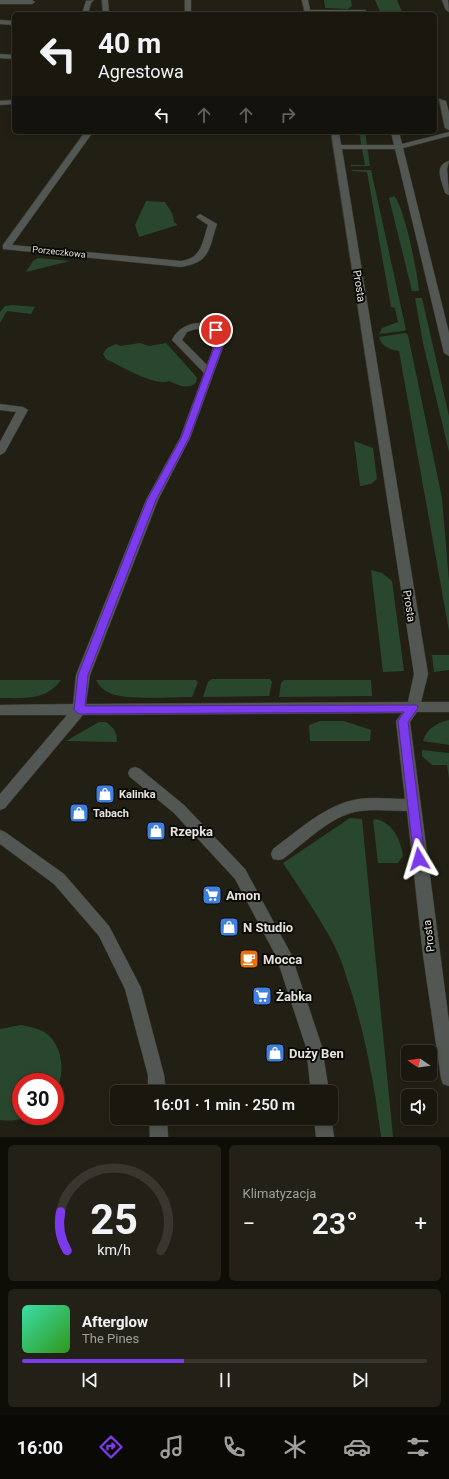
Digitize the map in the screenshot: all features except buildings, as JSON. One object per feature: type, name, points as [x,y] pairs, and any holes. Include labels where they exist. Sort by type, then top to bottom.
[{"type":"street","points":[[86,12],[88,2],[91,0]]},
{"type":"street","points":[[105,0],[106,12]]},
{"type":"street","points":[[188,0],[188,12]]},
{"type":"street","points":[[305,0],[307,12]]},
{"type":"street","points":[[445,0],[449,10]]},
{"type":"street","points":[[0,2],[32,3]]},
{"type":"street","points":[[0,22],[12,22]]},
{"type":"street","points":[[0,56],[12,57]]},
{"type":"street","points":[[449,94],[446,101],[449,128]]},
{"type":"street","points":[[0,103],[12,102]]},
{"type":"street","name":"Porzeczkowa","points":[[88,134],[6,247],[181,264],[201,257],[213,224],[200,217]]},
{"type":"street","name":"Prosta","points":[[335,134],[420,674],[413,708],[403,721],[431,955],[449,1078]]},
{"type":"street","points":[[395,134],[444,315],[449,352]]},
{"type":"street","points":[[337,147],[398,147],[449,134]]},
{"type":"street","points":[[449,163],[444,166],[443,170],[449,193]]},
{"type":"street","points":[[0,804],[79,710],[83,675],[152,500],[185,438],[209,373]]},
{"type":"street","points":[[0,407],[23,410],[0,452]]},
{"type":"street","points":[[0,710],[449,707]]},
{"type":"street","points":[[135,773],[179,809],[240,874],[283,954],[314,1047],[319,1085]]},
{"type":"street","points":[[278,854],[332,815],[345,809],[359,806],[413,805]]},
{"type":"street","points":[[0,836],[59,879],[104,931],[134,988],[156,1075],[157,1085]]},
{"type":"street","points":[[158,1125],[159,1137]]},
{"type":"street","points":[[324,1125],[325,1137]]},
{"type":"green space","points":[[324,0],[351,0],[352,6],[348,9],[325,8]]},
{"type":"green space","points":[[375,0],[397,0],[402,12],[380,12]]},
{"type":"green space","points":[[359,134],[365,134],[370,166],[351,166],[365,165]]},
{"type":"green space","points":[[352,170],[371,170],[406,330],[403,331],[379,334],[382,328],[398,322],[395,308],[391,307],[367,172]]},
{"type":"green space","points":[[394,196],[402,212],[406,226],[419,291],[412,291],[389,198]]},
{"type":"green space","points":[[146,201],[165,202],[172,213],[174,222],[178,225],[139,237],[135,225]]},
{"type":"green space","points":[[38,258],[70,261],[26,272],[33,261]]},
{"type":"green space","points":[[415,298],[422,298],[449,416],[449,452],[423,343]]},
{"type":"green space","points":[[13,305],[35,307],[31,314],[7,311],[0,323],[0,312],[5,306]]},
{"type":"green space","points":[[405,333],[408,335],[442,498],[449,581],[449,631],[399,351],[386,347],[379,337]]},
{"type":"green space","points":[[140,343],[149,346],[166,343],[197,378],[196,383],[186,386],[169,381],[155,381],[106,359],[103,354],[107,348],[116,344],[120,346]]},
{"type":"green space","points":[[354,441],[373,448],[377,479],[371,484],[360,486]]},
{"type":"green space","points":[[371,570],[382,573],[392,581],[404,671],[383,672]]},
{"type":"green space","points":[[432,655],[449,655],[449,670],[434,672]]},
{"type":"green space","points":[[212,679],[270,679],[272,682],[269,696],[203,697],[208,682]]},
{"type":"green space","points":[[0,680],[61,680],[55,687],[41,695],[26,698],[0,698]]},
{"type":"green space","points":[[96,680],[196,680],[198,682],[192,697],[139,698],[119,696],[107,692]]},
{"type":"green space","points":[[284,680],[371,680],[372,696],[279,697],[281,683]]},
{"type":"green space","points":[[449,720],[449,745],[423,741],[429,730],[440,723]]},
{"type":"green space","points":[[320,721],[344,721],[371,730],[370,741],[310,741],[309,725]]},
{"type":"green space","points":[[99,722],[106,722],[113,728],[116,733],[117,742],[66,741]]},
{"type":"green space","points":[[422,750],[449,753],[449,779],[447,765],[432,765],[422,756]]},
{"type":"green space","points":[[350,818],[362,819],[393,1137],[381,1137],[366,1049],[353,997],[339,956],[309,902],[283,863]]},
{"type":"green space","points":[[376,819],[392,828],[398,838],[403,856],[398,863],[378,863],[373,820]]},
{"type":"green space","points":[[21,1025],[41,1030],[47,1034],[57,1046],[62,1070],[62,1073],[12,1073],[12,1120],[7,1121],[0,1120],[0,1029]]},
{"type":"place","name":"Kalinka","points":[[105,794]]},
{"type":"place","name":"Tabach","points":[[79,813]]},
{"type":"place","name":"Rzepka","points":[[156,831]]},
{"type":"place","name":"Amon","points":[[212,895]]},
{"type":"place","name":"N Studio","points":[[229,927]]},
{"type":"place","name":"Mocca","points":[[249,959]]},
{"type":"place","name":"Żabka","points":[[262,996]]},
{"type":"place","name":"Duży Ben","points":[[275,1053]]},
{"type":"route","points":[[216,330],[220,334],[220,342],[185,438],[152,500],[83,675],[79,710],[413,708],[403,721],[419,859]]}]
